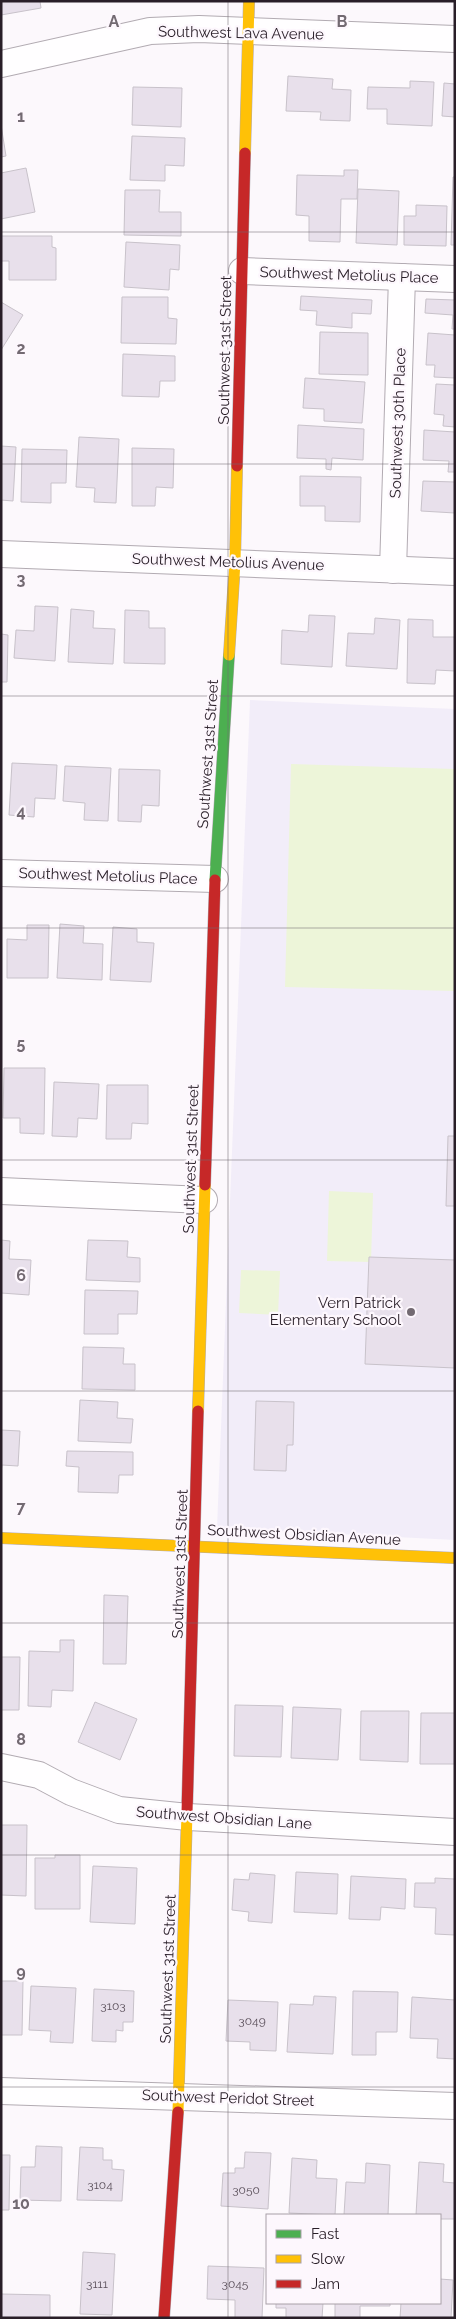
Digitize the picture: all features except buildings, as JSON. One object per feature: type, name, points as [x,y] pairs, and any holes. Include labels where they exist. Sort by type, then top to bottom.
[{"type":"street","name":"Southwest 31st Street","points":[[164,2318],[179,2096],[204,1200],[215,880],[235,562],[249,1]]},
{"type":"street","name":"Southwest Lava Avenue","points":[[1,64],[150,31],[198,29],[455,39]]},
{"type":"street","name":"Southwest Metolius Place","points":[[242,271],[455,279]]},
{"type":"street","name":"Southwest 30th Place","points":[[393,570],[402,277]]},
{"type":"street","name":"Southwest Metolius Avenue","points":[[1,554],[455,572]]},
{"type":"street","name":"Southwest Metolius Place","points":[[1,873],[215,880]]},
{"type":"street","points":[[1,1191],[204,1200]]},
{"type":"street","name":"Southwest Obsidian Avenue","points":[[1,1538],[195,1544],[455,1558]]},
{"type":"street","name":"Southwest Obsidian Lane","points":[[1,1767],[39,1776],[70,1792],[119,1810],[188,1817],[455,1832]]},
{"type":"street","name":"Southwest Peridot Street","points":[[1,2091],[455,2106]]},
{"type":"shaded area","points":[[250,700],[455,709],[455,1540],[217,1528]]},
{"type":"green space","points":[[291,764],[455,769],[455,991],[285,987]]},
{"type":"green space","points":[[329,1191],[373,1193],[371,1262],[327,1261]]},
{"type":"green space","points":[[241,1270],[280,1271],[278,1315],[239,1313]]},
{"type":"traffic: fast","points":[[215,880],[229,655]]},
{"type":"traffic: slow","points":[[245,153],[249,1]]},
{"type":"traffic: slow","points":[[229,655],[235,562],[237,466]]},
{"type":"traffic: slow","points":[[198,1411],[205,1185]]},
{"type":"traffic: slow","points":[[1,1538],[455,1558]]},
{"type":"traffic: slow","points":[[178,2112],[187,1813]]},
{"type":"traffic: jam","points":[[237,466],[245,153]]},
{"type":"traffic: jam","points":[[205,1185],[215,880]]},
{"type":"traffic: jam","points":[[187,1813],[198,1411]]},
{"type":"traffic: jam","points":[[164,2318],[178,2112]]},
{"type":"place","name":"Vern Patrick Elementary School","points":[[411,1312]]}]
